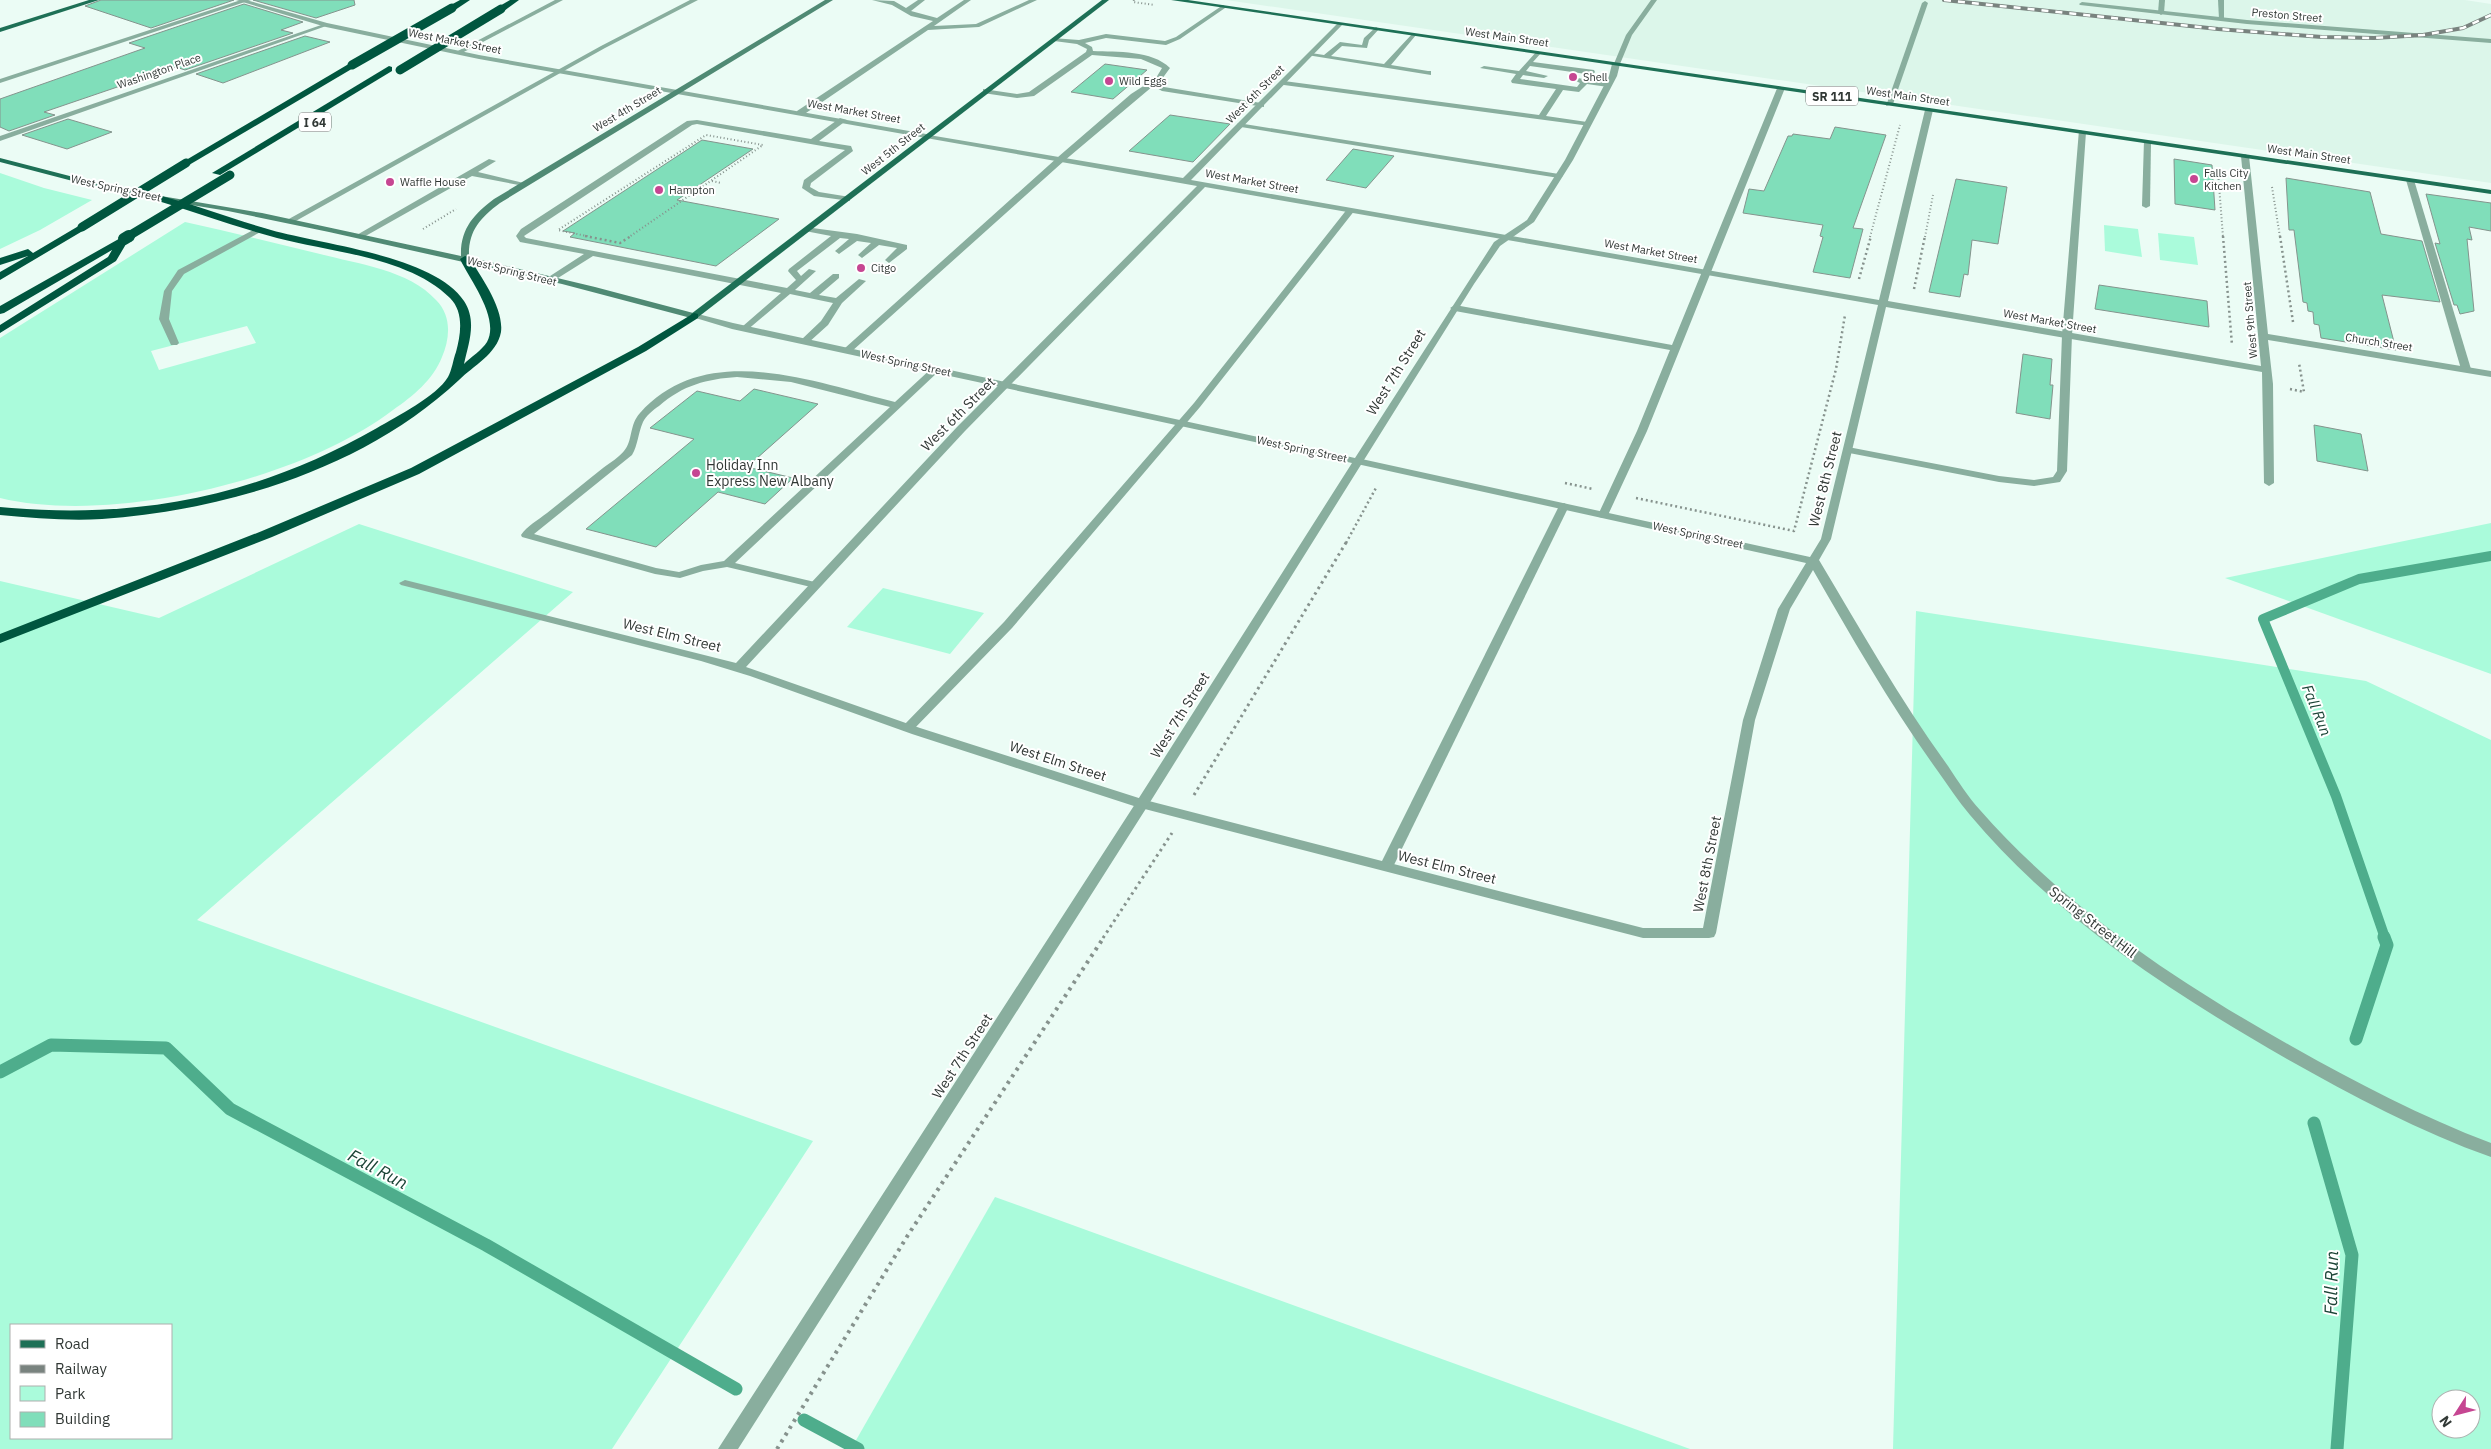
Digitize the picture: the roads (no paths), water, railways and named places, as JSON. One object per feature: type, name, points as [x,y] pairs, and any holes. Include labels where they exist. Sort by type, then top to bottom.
[{"type":"highway","name":"I 64","points":[[0,277],[186,163],[466,0]]},
{"type":"highway","name":"I 64","points":[[0,311],[124,239],[400,70],[502,4],[515,0]]},
{"type":"highway","points":[[0,303],[489,8],[502,4]]},
{"type":"highway","points":[[158,198],[262,229],[414,270],[437,282],[455,298],[465,315],[467,336],[453,379]]},
{"type":"highway","points":[[0,330],[112,259],[124,239]]},
{"type":"highway","points":[[0,262],[58,242]]},
{"type":"highway","points":[[0,511],[65,517],[171,507],[219,497],[275,480],[333,458],[371,438],[409,414],[453,379],[492,342],[494,333],[492,308],[474,280],[465,259]]},
{"type":"highway","points":[[0,639],[267,534],[407,474],[642,349],[694,316]]},
{"type":"main road","points":[[0,30],[96,0]]},
{"type":"main road","name":"West 4th Street","points":[[465,259],[465,237],[474,221],[488,208],[524,184],[830,0]]},
{"type":"main road","name":"West 5th Street","points":[[694,316],[926,136],[1106,0]]},
{"type":"main road","name":"West Main Street","points":[[1174,0],[1889,104],[1928,115],[2082,132],[2491,192]]},
{"type":"main road","name":"West Spring Street","points":[[0,160],[88,183],[158,198],[218,206],[291,220],[465,259],[694,316]]},
{"type":"street","points":[[0,81],[243,0]]},
{"type":"street","name":"West Market Street","points":[[243,0],[326,25],[458,53],[1706,272],[1881,309],[2067,335],[2265,370]]},
{"type":"street","points":[[458,53],[560,0]]},
{"type":"street","points":[[291,220],[695,0]]},
{"type":"street","points":[[875,0],[894,3],[913,15],[940,20]]},
{"type":"street","points":[[906,11],[922,0]]},
{"type":"street","points":[[800,113],[968,0]]},
{"type":"street","points":[[928,28],[977,26],[1034,0]]},
{"type":"street","name":"West 7th Street","points":[[727,1449],[1142,804],[1455,308],[1497,244],[1530,222],[1559,176],[1608,85],[1629,35],[1654,0]]},
{"type":"street","points":[[2161,13],[2162,0]]},
{"type":"street","points":[[2221,0],[2222,19]]},
{"type":"street","points":[[1889,104],[1925,3]]},
{"type":"street","name":"Preston Street","points":[[2082,4],[2222,19],[2491,41]]},
{"type":"street","points":[[1054,39],[1079,42],[1106,36],[1166,43],[1178,38],[1223,7]]},
{"type":"street","name":"West 6th Street","points":[[1185,180],[1284,83],[1340,24]]},
{"type":"street","name":"Washington Place","points":[[0,139],[326,25]]},
{"type":"street","points":[[1352,61],[1365,47],[1366,39],[1376,30]]},
{"type":"street","points":[[1386,66],[1414,35]]},
{"type":"street","points":[[1079,42],[1090,48],[1090,53]]},
{"type":"street","points":[[848,350],[1061,159],[1134,96],[1156,80],[1166,68],[1163,57],[1166,43]]},
{"type":"street","points":[[1326,57],[1340,44],[1365,47]]},
{"type":"street","points":[[986,91],[1017,96],[1032,94],[1090,53],[1163,57]]},
{"type":"street","points":[[1529,64],[1591,72],[1582,81],[1579,90],[1515,81],[1536,53]]},
{"type":"street","points":[[1311,55],[1428,73]]},
{"type":"street","points":[[1576,70],[1584,60]]},
{"type":"street","points":[[1484,68],[1544,76]]},
{"type":"street","points":[[1156,80],[1158,87],[1168,91],[1261,105]]},
{"type":"street","points":[[1582,81],[1608,85]]},
{"type":"street","points":[[1284,83],[1587,124]]},
{"type":"street","points":[[1541,118],[1561,87]]},
{"type":"street","points":[[1603,515],[1642,431],[1781,88]]},
{"type":"street","name":"West 8th Street","points":[[1709,933],[1749,720],[1784,609],[1826,538],[1928,115]]},
{"type":"street","points":[[812,142],[843,120]]},
{"type":"street","points":[[838,300],[523,240],[520,236],[524,231],[690,123],[697,122],[848,148],[849,151],[807,182],[806,188],[817,194],[847,199]]},
{"type":"street","points":[[1242,125],[1559,176]]},
{"type":"street","points":[[1848,450],[1999,479],[2034,484],[2056,480],[2062,471],[2067,335],[2082,132]]},
{"type":"street","points":[[2146,206],[2147,142]]},
{"type":"street","name":"West 9th Street","points":[[2245,156],[2269,404],[2269,482]]},
{"type":"street","points":[[359,236],[492,161]]},
{"type":"street","points":[[471,173],[524,184]]},
{"type":"street","points":[[2410,180],[2466,369]]},
{"type":"street","name":"West 6th Street","points":[[738,668],[961,429],[1007,385],[1203,184]]},
{"type":"street","points":[[908,728],[1008,625],[1181,423],[1351,210]]},
{"type":"street","points":[[174,343],[164,320],[168,291],[181,272],[262,229]]},
{"type":"street","points":[[808,229],[904,247],[889,260]]},
{"type":"street","points":[[801,280],[792,271],[838,234]]},
{"type":"street","points":[[839,251],[857,238]]},
{"type":"street","points":[[862,255],[879,241]]},
{"type":"street","points":[[550,280],[593,252]]},
{"type":"street","points":[[746,328],[812,271]]},
{"type":"street","points":[[813,295],[836,276]]},
{"type":"street","points":[[805,341],[826,323],[838,300],[862,281]]},
{"type":"street","points":[[1455,308],[1675,348]]},
{"type":"street","name":"West Spring Street","points":[[694,316],[1814,561]]},
{"type":"street","name":"Church Street","points":[[2262,336],[2491,374]]},
{"type":"street","points":[[727,564],[895,405],[936,370]]},
{"type":"street","points":[[815,585],[727,564],[701,568],[680,575],[646,569],[526,535],[628,453],[633,447],[635,427],[642,416],[684,384],[706,377],[762,374],[895,405]]},
{"type":"street","points":[[1386,867],[1564,506]]},
{"type":"street","name":"Spring Street Hill","points":[[1814,561],[1850,625],[1922,741],[1974,812],[2014,855],[2060,898],[2176,986],[2246,1028],[2398,1111],[2491,1150]]},
{"type":"street","name":"West Elm Street","points":[[405,583],[738,668],[908,728],[1142,804],[1182,815],[1643,933],[1709,933]]},
{"type":"waterway","name":"Fall Run","points":[[2385,938],[2336,796],[2263,619],[2359,579],[2491,556]]},
{"type":"waterway","name":"Fall Run","points":[[2356,1039],[2387,945],[2384,937]]},
{"type":"waterway","name":"Fall Run","points":[[0,1072],[51,1045],[166,1048],[230,1109],[486,1245],[736,1389]]},
{"type":"waterway","name":"Fall Run","points":[[2314,1123],[2352,1255],[2337,1449]]},
{"type":"waterway","name":"Fall Run","points":[[804,1420],[858,1449]]},
{"type":"railway","points":[[1944,0],[2218,29],[2322,37],[2374,38],[2423,35],[2463,28],[2491,15]]},
{"type":"place","name":"Shell","points":[[1573,77]]},
{"type":"place","name":"Wild Eggs","points":[[1109,81]]},
{"type":"place","name":"Falls City Kitchen","points":[[2194,179]]},
{"type":"place","name":"Waffle House","points":[[390,182]]},
{"type":"place","name":"Hampton","points":[[659,190]]},
{"type":"place","name":"Citgo","points":[[861,268]]},
{"type":"place","name":"Holiday Inn Express New Albany","points":[[696,473]]}]
